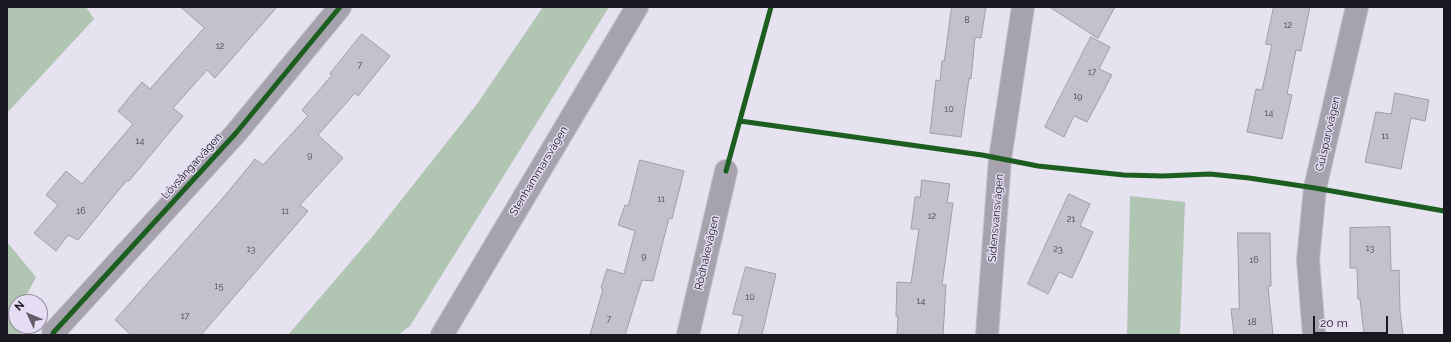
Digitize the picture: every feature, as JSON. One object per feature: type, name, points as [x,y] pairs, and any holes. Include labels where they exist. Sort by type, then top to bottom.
[{"type":"street","name":"Lövsångarvägen","points":[[53,333],[236,134],[340,7]]},
{"type":"street","name":"Stenhammarsvägen","points":[[442,335],[637,7]]},
{"type":"street","name":"Sidensvansvägen","points":[[987,335],[1000,159],[1024,7]]},
{"type":"street","name":"Gulsparvvägen","points":[[1314,335],[1308,260],[1315,188],[1357,7]]},
{"type":"street","name":"Rödhakevägen","points":[[688,335],[726,171]]},
{"type":"green space","points":[[7,7],[86,7],[94,19],[7,113]]},
{"type":"green space","points":[[543,7],[609,7],[410,326],[398,335],[288,335],[372,237],[477,104]]},
{"type":"green space","points":[[1130,196],[1185,202],[1180,335],[1127,335]]},
{"type":"green space","points":[[7,242],[36,277],[27,294],[8,294],[8,334],[22,335],[7,335]]},
{"type":"building","points":[[181,7],[277,7],[215,78],[207,70],[173,108],[183,116],[129,181],[127,180],[78,240],[68,235],[56,251],[34,233],[58,205],[46,195],[66,171],[82,184],[133,124],[118,111],[142,82],[150,89],[204,28]]},
{"type":"building","points":[[952,7],[986,7],[981,38],[975,37],[971,79],[969,78],[961,137],[930,133],[936,80],[940,81],[942,61],[944,61]]},
{"type":"building","points":[[1050,7],[1115,7],[1098,38]]},
{"type":"building","points":[[1274,7],[1310,7],[1301,51],[1296,50],[1287,94],[1292,95],[1282,139],[1247,132],[1256,89],[1262,90],[1272,45],[1266,44]]},
{"type":"building","points":[[362,34],[390,56],[358,96],[355,93],[318,135],[343,158],[300,205],[308,211],[201,335],[131,335],[115,320],[223,198],[255,159],[263,165],[308,116],[302,110],[332,75],[330,74]]},
{"type":"building","points":[[1091,37],[1110,47],[1099,69],[1112,75],[1087,122],[1074,116],[1064,137],[1045,127]]},
{"type":"building","points":[[1395,93],[1429,100],[1425,121],[1411,118],[1401,169],[1365,162],[1376,112],[1391,114]]},
{"type":"building","points":[[640,160],[684,171],[672,219],[669,218],[653,281],[642,280],[625,335],[590,335],[607,269],[624,274],[635,231],[618,225],[625,205],[628,206]]},
{"type":"building","points":[[922,180],[950,184],[947,203],[953,203],[942,285],[946,285],[943,335],[897,335],[897,282],[911,283],[919,229],[911,229],[915,197],[920,197]]},
{"type":"building","points":[[1069,194],[1090,204],[1080,226],[1093,232],[1072,278],[1059,272],[1048,294],[1028,284]]},
{"type":"building","points":[[1390,227],[1391,271],[1399,270],[1400,311],[1403,335],[1364,335],[1360,299],[1358,299],[1357,268],[1350,268],[1350,228]]},
{"type":"building","points":[[1238,233],[1270,233],[1271,286],[1268,287],[1273,335],[1234,335],[1231,309],[1239,309]]},
{"type":"building","points":[[746,267],[776,274],[762,335],[738,335],[743,316],[733,314]]},
{"type":"cycle path","points":[[53,333],[236,133],[340,7]]},
{"type":"cycle path","points":[[726,171],[771,7]]},
{"type":"cycle path","points":[[740,121],[982,155],[1038,166],[1124,175],[1163,176],[1210,174],[1249,178],[1444,211]]}]
